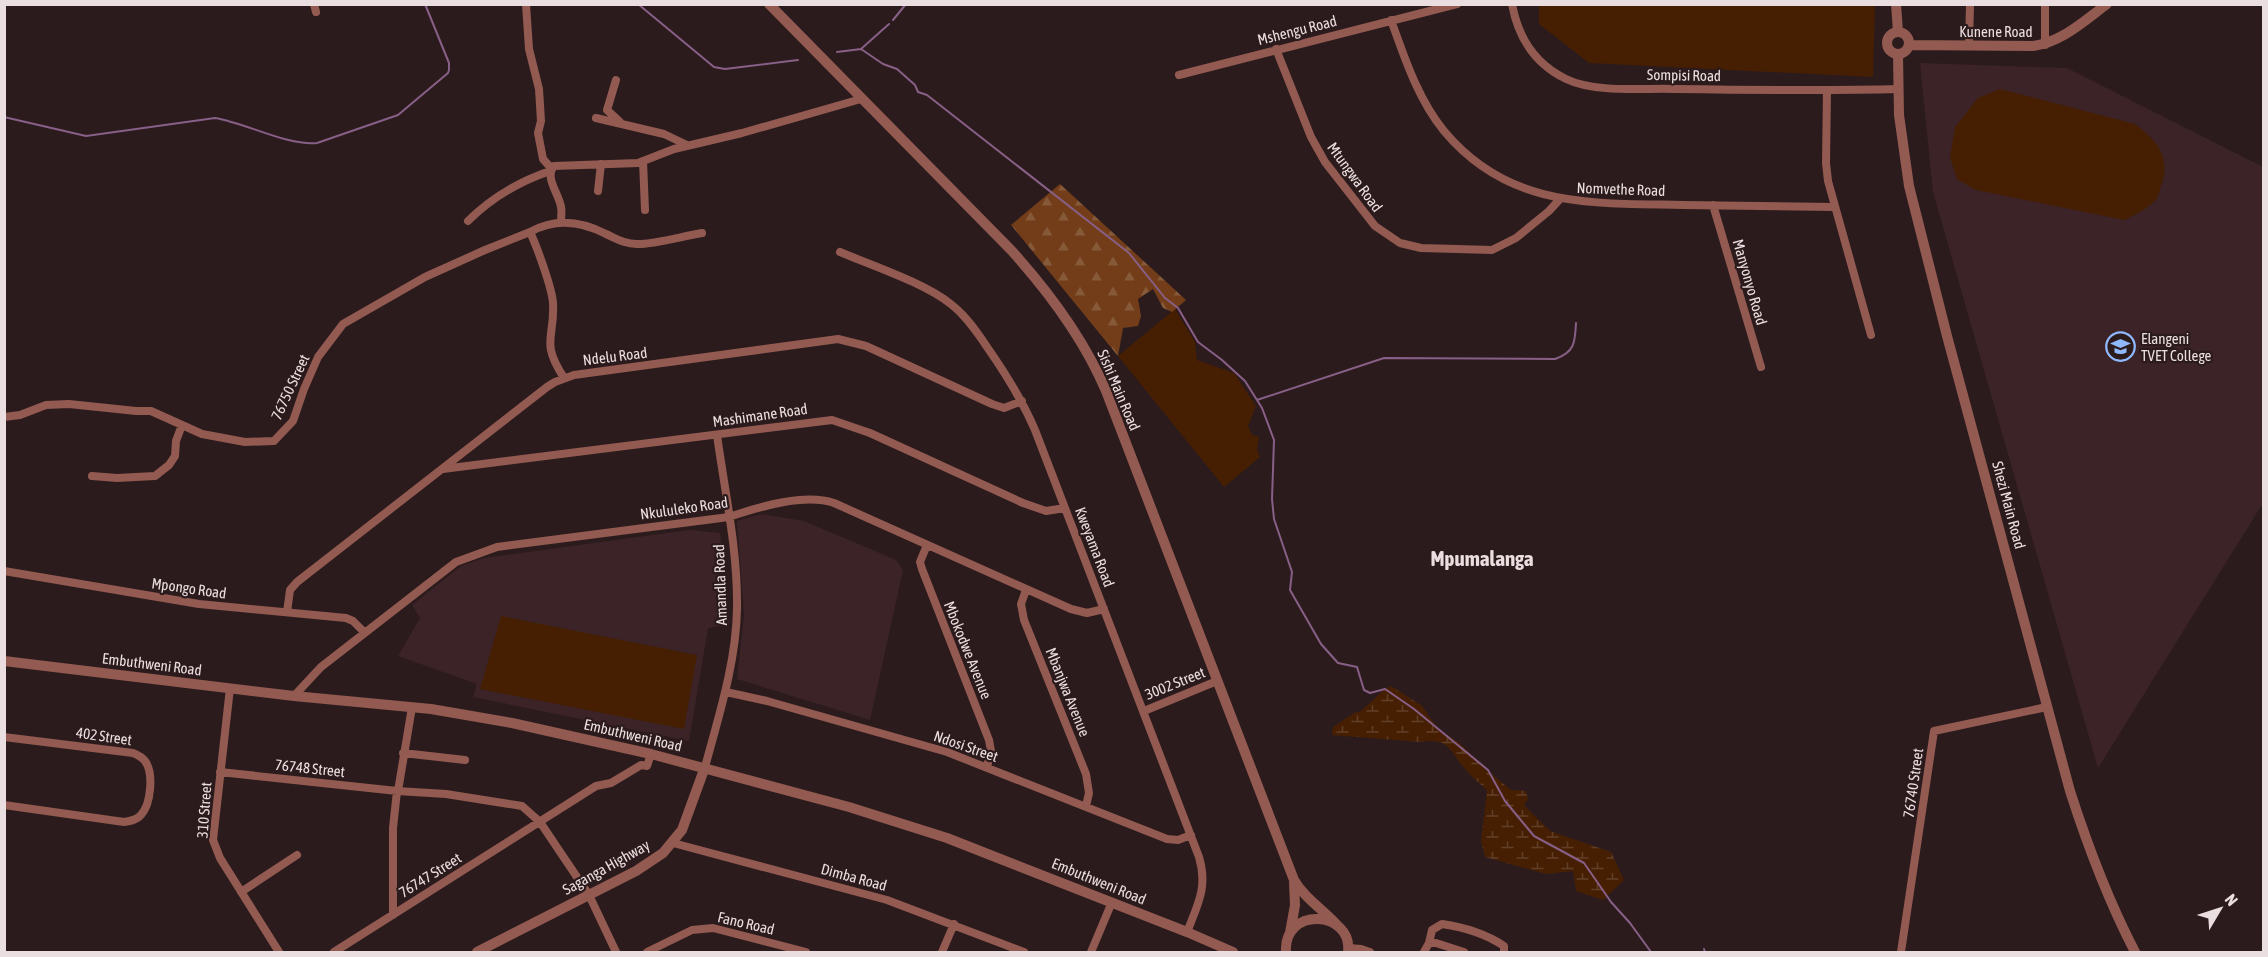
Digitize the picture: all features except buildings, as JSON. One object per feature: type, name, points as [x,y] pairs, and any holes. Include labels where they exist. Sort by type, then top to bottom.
[{"type":"street","points":[[526,4],[529,49],[539,89],[541,121],[538,133],[543,159],[551,169],[550,179],[562,210],[561,222],[586,225],[619,241],[638,244],[702,233]]},
{"type":"street","name":"Sishi Main Road","points":[[769,4],[1011,250],[1028,269],[1086,349],[1106,391],[1294,880],[1305,897],[1338,926]]},
{"type":"street","name":"Mshengu Road","points":[[1179,75],[1457,4]]},
{"type":"street","name":"Sompisi Road","points":[[1512,4],[1516,23],[1523,39],[1536,58],[1552,71],[1581,84],[1636,88],[1827,91],[1899,89]]},
{"type":"street","points":[[1896,4],[1898,32]]},
{"type":"street","points":[[1969,46],[1970,4]]},
{"type":"street","points":[[2045,4],[2045,45]]},
{"type":"street","name":"Kunene Road","points":[[1909,45],[2045,45],[2067,33],[2107,4]]},
{"type":"street","name":"Nomvethe Road","points":[[1390,20],[1421,96],[1444,131],[1470,156],[1498,176],[1527,189],[1560,199],[1606,204],[1834,207]]},
{"type":"street","points":[[1898,32],[1908,38],[1909,45],[1905,52],[1898,55],[1890,52],[1886,41],[1890,34],[1898,32]]},
{"type":"street","name":"Mtungwa Road","points":[[1276,49],[1311,137],[1325,162],[1375,226],[1400,243],[1421,248],[1498,249],[1544,216],[1560,199]]},
{"type":"street","name":"Shezi Main Road","points":[[1898,55],[1903,148],[1917,219],[2047,706],[2089,850],[2115,914],[2135,952]]},
{"type":"street","points":[[616,80],[607,110],[623,124]]},
{"type":"street","points":[[1827,91],[1826,163],[1834,207],[1870,335]]},
{"type":"street","points":[[468,221],[506,189],[562,164],[618,165],[643,162],[687,146],[861,99]]},
{"type":"street","points":[[596,118],[664,134],[687,146]]},
{"type":"street","points":[[643,162],[645,210]]},
{"type":"street","points":[[598,191],[601,164]]},
{"type":"street","name":"Manyonyo Road","points":[[1713,205],[1761,367]]},
{"type":"street","name":"76750 Street","points":[[4,417],[20,415],[46,405],[69,404],[151,411],[202,434],[244,442],[274,441],[293,421],[318,357],[343,324],[425,277],[542,225],[561,222]]},
{"type":"street","points":[[530,232],[538,250],[552,298],[549,347],[556,366],[564,378]]},
{"type":"street","name":"Kweyama Road","points":[[840,252],[910,282],[951,304],[974,328],[1012,382],[1022,401],[1144,711],[1204,872],[1204,884],[1187,932]]},
{"type":"street","name":"Ndelu Road","points":[[287,612],[290,590],[297,582],[547,387],[564,378],[838,339],[866,346],[992,404],[1004,408],[1022,401]]},
{"type":"street","name":"Mashimane Road","points":[[442,469],[832,420],[870,433],[1023,503],[1046,511],[1065,508]]},
{"type":"street","points":[[92,476],[117,478],[155,476],[169,465],[175,456],[176,441],[182,425]]},
{"type":"street","name":"Amandla Road","points":[[705,767],[726,692],[737,610],[734,554],[717,435]]},
{"type":"street","name":"Nkululeko Road","points":[[294,696],[321,667],[456,561],[474,554],[497,547],[729,517],[763,506],[824,499],[1026,590],[1079,611],[1094,612],[1104,609]]},
{"type":"street","name":"Mbokodwe Avenue","points":[[927,545],[920,562],[989,740],[990,751],[987,767]]},
{"type":"street","name":"Mpongo Road","points":[[4,571],[199,604],[346,618],[357,624],[365,633]]},
{"type":"street","name":"Mbanjwa Avenue","points":[[1026,590],[1022,604],[1024,620],[1086,774],[1089,793],[1086,806]]},
{"type":"street","name":"Embuthweni Road","points":[[4,661],[294,696],[412,707],[512,723],[651,754],[902,822],[993,855],[1234,952]]},
{"type":"street","name":"3002 Street","points":[[1144,711],[1217,681]]},
{"type":"street","name":"310 Street","points":[[230,688],[213,840],[220,858],[279,952]]},
{"type":"street","name":"Ndosi Street","points":[[726,692],[889,735],[987,767],[1167,838],[1178,840],[1191,835]]},
{"type":"street","name":"76740 Street","points":[[1901,952],[1934,731],[2047,706]]},
{"type":"street","points":[[393,915],[393,828],[412,707]]},
{"type":"street","name":"402 Street","points":[[4,737],[133,753],[146,761],[150,779],[146,806],[142,815],[135,820],[124,822],[4,806]]},
{"type":"street","points":[[403,753],[465,760]]},
{"type":"street","name":"76747 Street","points":[[334,952],[596,786],[611,783],[641,765],[647,766],[651,754]]},
{"type":"street","name":"Saganga Highway","points":[[477,952],[651,862],[673,843],[682,830],[705,767]]},
{"type":"street","name":"76748 Street","points":[[220,772],[446,794],[515,804],[528,810],[540,822]]},
{"type":"street","points":[[540,822],[589,895],[616,952]]},
{"type":"street","name":"Dimba Road","points":[[673,843],[887,900],[1024,952]]},
{"type":"street","points":[[241,892],[297,855]]},
{"type":"street","name":"Sishi Main Road","points":[[1282,951],[1289,935],[1295,905],[1294,880]]},
{"type":"street","points":[[1091,952],[1112,902]]},
{"type":"street","points":[[1289,935],[1296,926],[1306,920],[1317,918],[1328,920],[1338,926],[1346,936],[1348,950],[1361,948],[1370,952]]},
{"type":"street","points":[[942,952],[954,924]]},
{"type":"street","points":[[1424,952],[1432,930],[1442,924],[1457,926],[1494,939],[1504,946],[1504,952]]},
{"type":"street","name":"Fano Road","points":[[647,952],[692,930],[713,928],[807,952]]},
{"type":"street","points":[[1429,943],[1464,952]]},
{"type":"shaded area","name":"Elangeni TVET College","points":[[1920,63],[2067,68],[2263,167],[2263,503],[2098,768],[1933,192]]},
{"type":"shaded area","points":[[762,514],[804,521],[896,560],[903,570],[870,720],[737,679],[744,615],[737,521]]},
{"type":"shaded area","points":[[689,530],[720,533],[730,624],[708,628],[689,741],[473,697],[477,684],[398,656],[420,618],[412,605],[461,566],[484,558]]},
{"type":"green space","points":[[1539,5],[1875,5],[1873,77],[1589,63],[1539,24]]},
{"type":"green space","points":[[2000,89],[2135,124],[2155,142],[2163,156],[2164,173],[2156,200],[2137,214],[2124,220],[1976,190],[1957,179],[1950,157],[1955,127],[1978,98]]},
{"type":"green space","points":[[1060,184],[1186,300],[1172,312],[1163,308],[1153,289],[1138,299],[1141,316],[1138,326],[1123,328],[1118,356],[1011,225]]},
{"type":"green space","points":[[1175,309],[1195,342],[1197,360],[1234,373],[1256,406],[1248,426],[1252,435],[1259,437],[1257,450],[1260,457],[1224,487],[1118,356]]},
{"type":"green space","points":[[501,616],[697,655],[684,729],[480,689]]},
{"type":"green space","points":[[1391,686],[1422,706],[1439,730],[1458,742],[1511,790],[1526,791],[1528,799],[1524,805],[1550,831],[1611,852],[1624,880],[1603,900],[1576,891],[1573,871],[1546,874],[1485,857],[1481,841],[1487,790],[1468,773],[1453,752],[1444,744],[1430,741],[1332,735],[1333,727],[1361,711]]},
{"type":"waterway","points":[[4,117],[86,136],[215,118],[280,138],[317,143],[398,115],[448,73],[449,63],[425,4]]},
{"type":"waterway","points":[[638,4],[714,67],[725,69],[798,60]]},
{"type":"waterway","points":[[893,20],[906,4]]},
{"type":"waterway","points":[[837,52],[861,49],[889,24]]},
{"type":"waterway","points":[[861,49],[883,64],[897,69],[915,85],[918,92],[927,95],[1129,253],[1165,298],[1178,308],[1198,342],[1245,381],[1262,408],[1274,440],[1272,499],[1274,519],[1292,572],[1290,590],[1321,644],[1338,663],[1357,667],[1364,690],[1370,693],[1385,689],[1414,709],[1488,770],[1505,801],[1534,836],[1584,863],[1611,902],[1651,952]]},
{"type":"waterway","points":[[1257,400],[1384,358],[1555,359],[1567,353],[1573,346],[1576,323]]},
{"type":"place","name":"Elangeni TVET College","points":[[2120,347]]},
{"type":"district","name":"Mpumalanga","points":[[1482,558]]}]
